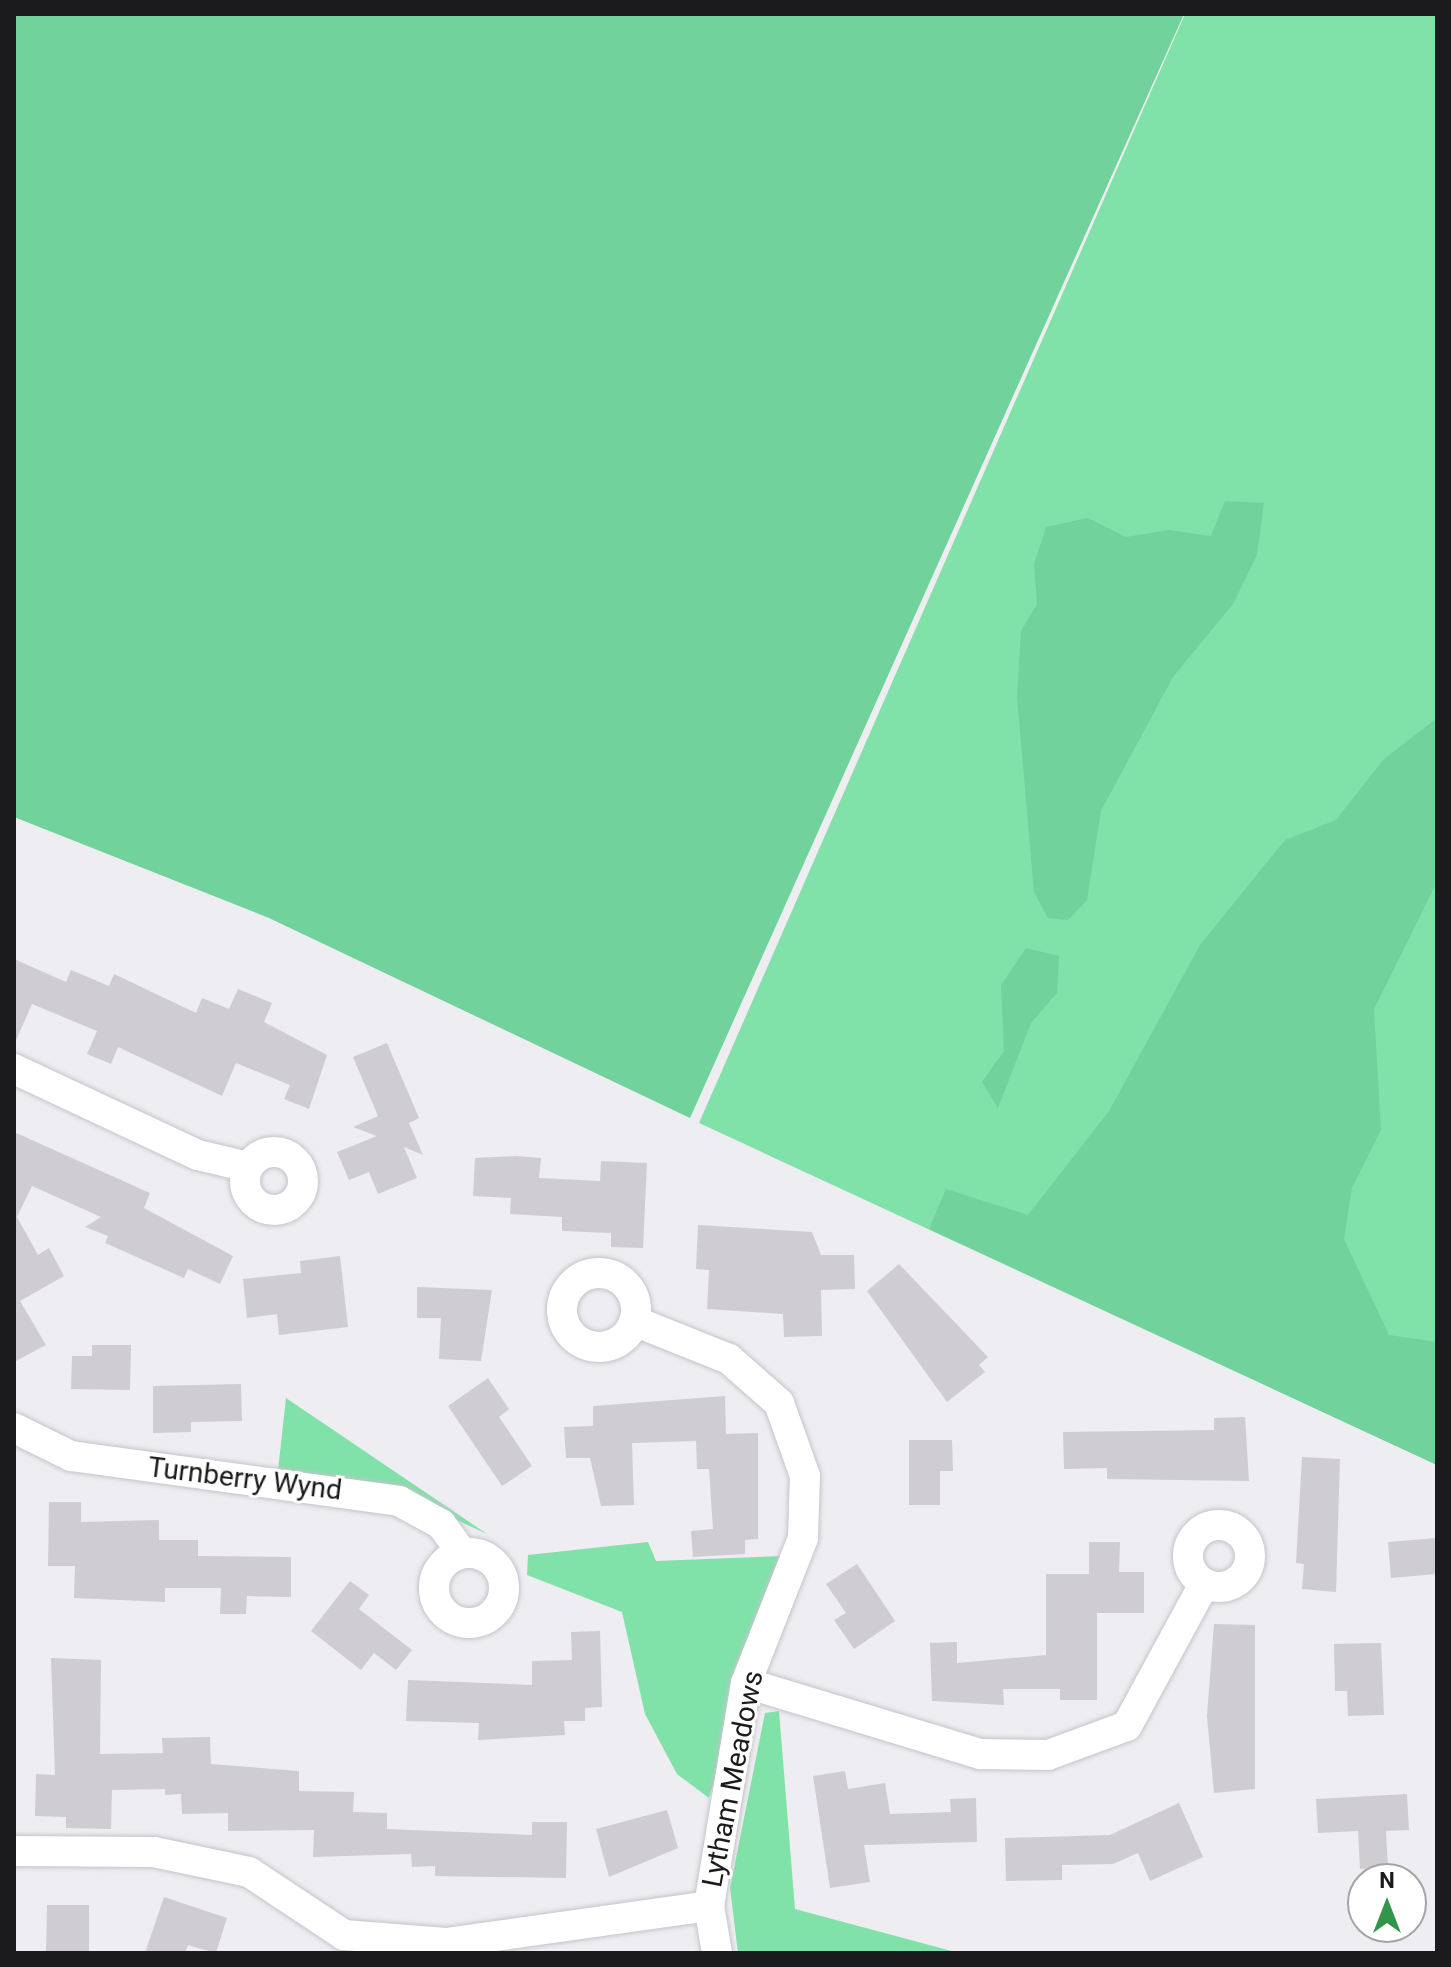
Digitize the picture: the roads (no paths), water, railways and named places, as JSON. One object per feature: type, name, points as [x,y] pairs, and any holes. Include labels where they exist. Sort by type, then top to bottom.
[{"type":"street","points":[[14,1069],[198,1155],[248,1167]]},
{"type":"street","name":"Lytham Meadows","points":[[14,1851],[154,1852],[249,1872],[344,1944],[446,1943],[709,1906],[746,1683],[803,1538],[805,1476],[779,1403],[729,1359],[634,1321]]},
{"type":"street","name":"Turnberry Wynd","points":[[14,1428],[71,1456],[399,1501],[441,1524],[462,1553]]},
{"type":"street","points":[[746,1683],[980,1754],[1048,1755],[1127,1726],[1204,1584]]},
{"type":"street","points":[[709,1906],[717,1953]]}]
